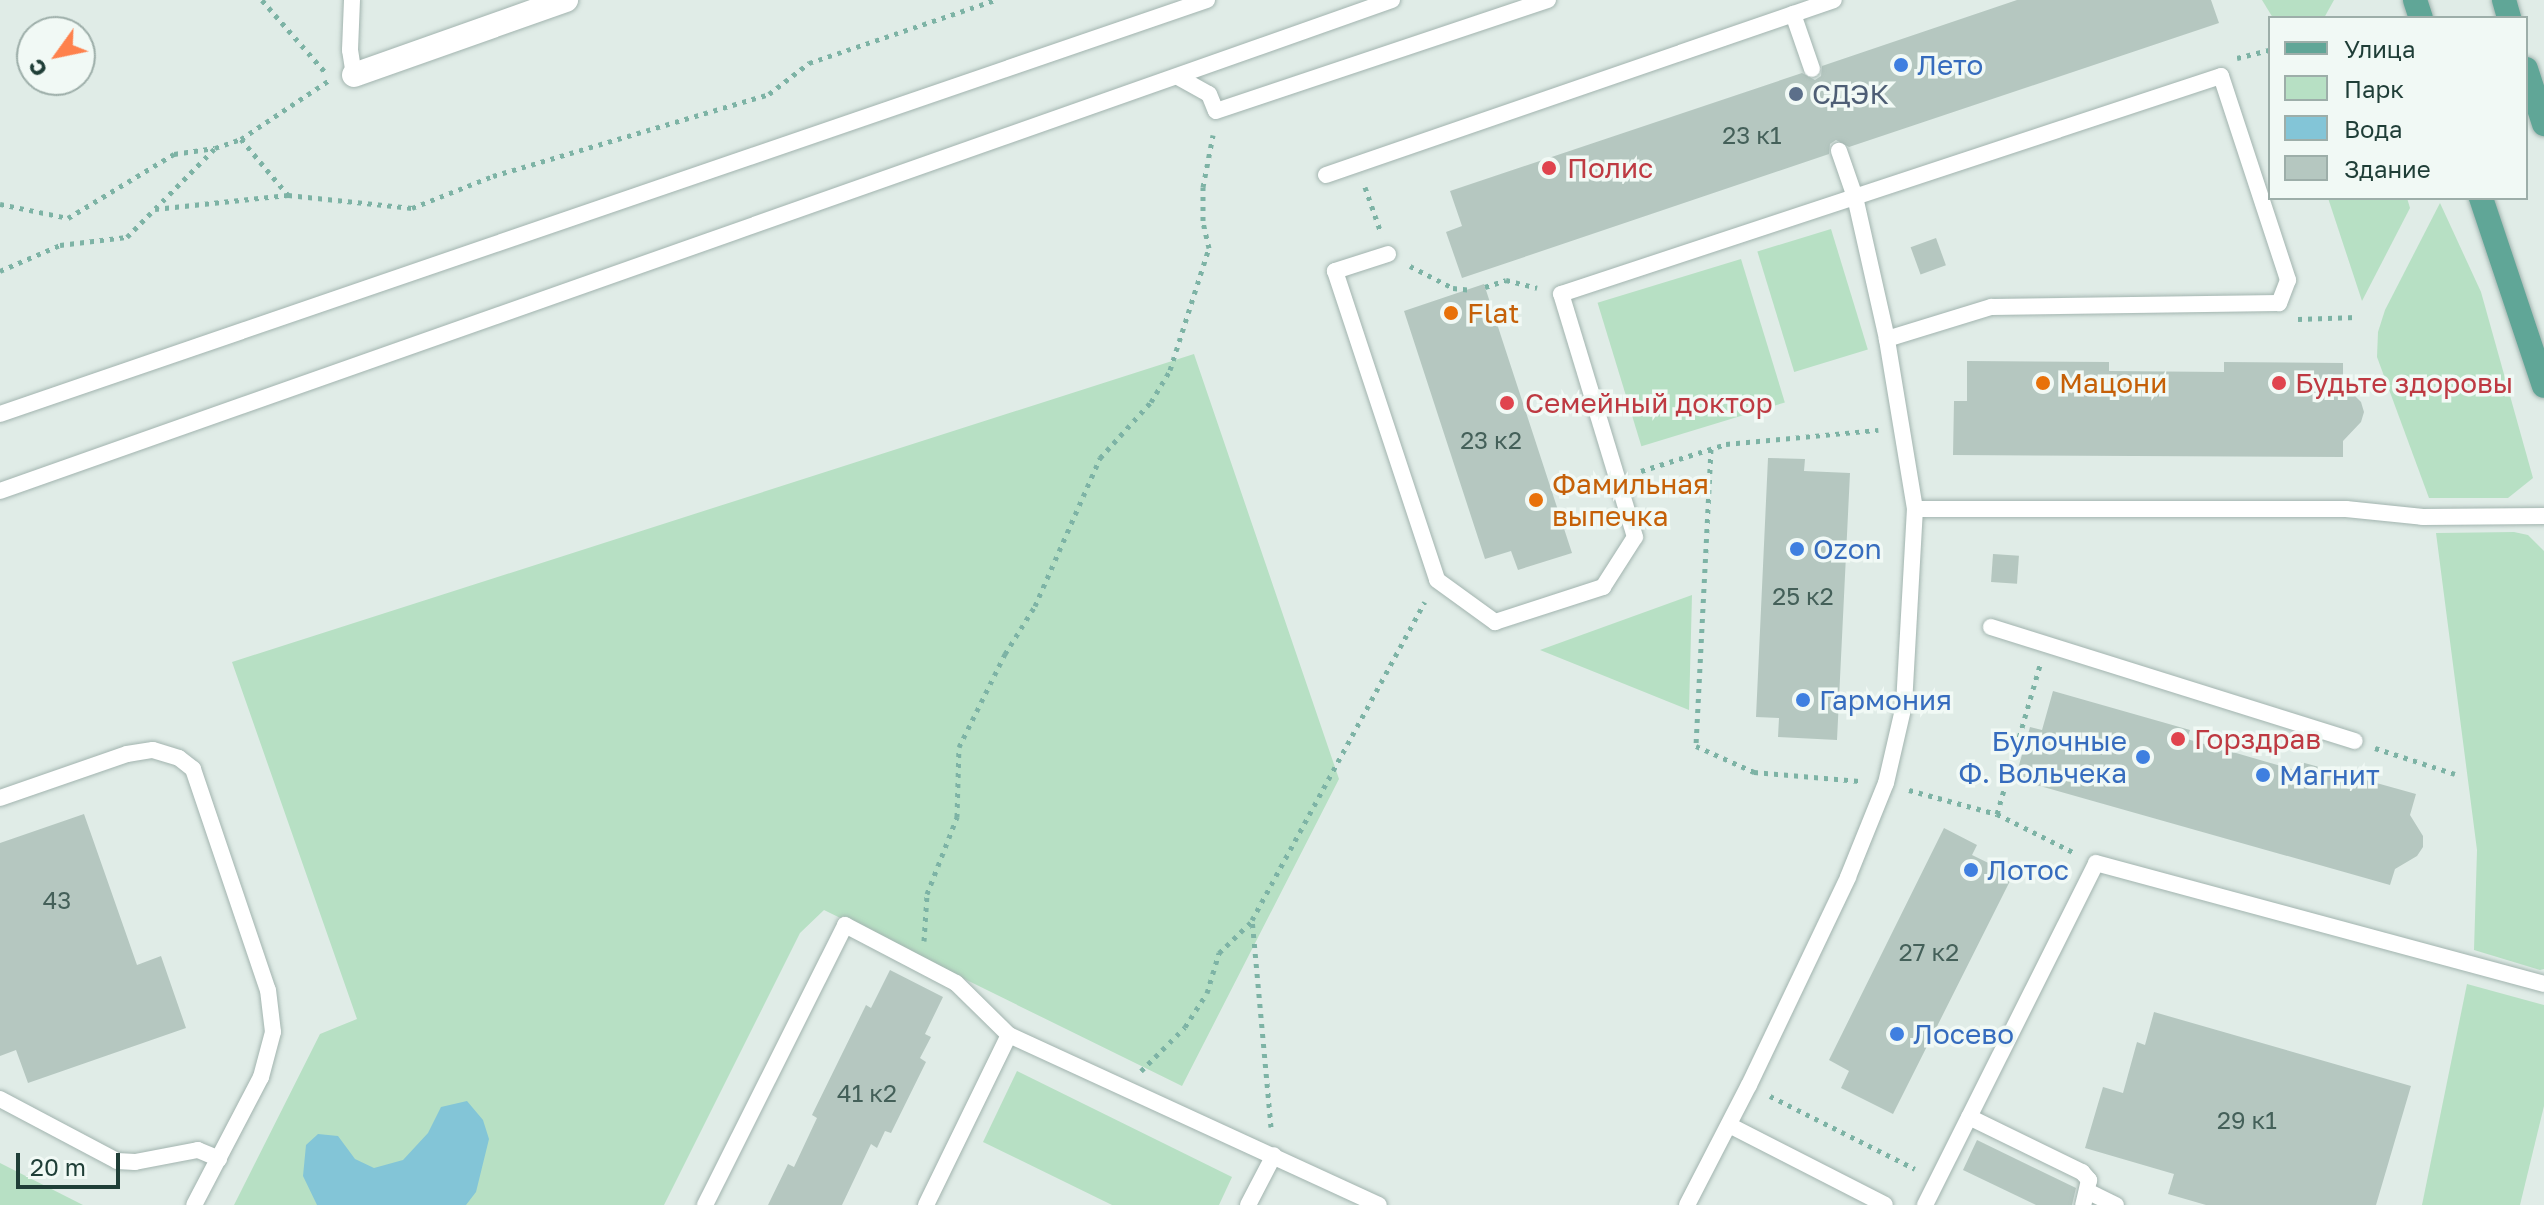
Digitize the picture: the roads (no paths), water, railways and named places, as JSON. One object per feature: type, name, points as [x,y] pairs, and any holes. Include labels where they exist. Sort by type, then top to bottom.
[{"type":"main road","points":[[2528,75],[2544,124]]},
{"type":"main road","points":[[2482,200],[2544,386]]},
{"type":"street","points":[[354,75],[566,0]]},
{"type":"lane","points":[[352,0],[350,50],[354,75]]},
{"type":"lane","points":[[0,414],[1207,0]]},
{"type":"lane","points":[[0,491],[1392,0]]},
{"type":"lane","points":[[1178,77],[1209,94],[1216,111],[1548,0]]},
{"type":"lane","points":[[1326,175],[1834,0]]},
{"type":"lane","points":[[1793,14],[1812,69]]},
{"type":"lane","points":[[1388,254],[1335,271],[1437,580],[1495,622],[1603,587],[1635,537],[1561,294],[2221,76],[2288,280],[2279,303],[1991,307],[1887,339]]},
{"type":"lane","points":[[1687,1205],[1749,1085],[1848,877],[1886,783],[1904,705],[1915,509],[1887,339],[1855,197],[1839,151]]},
{"type":"lane","points":[[1915,509],[2346,509],[2423,517],[2544,516]]},
{"type":"lane","points":[[1991,627],[2355,741]]},
{"type":"lane","points":[[0,798],[127,754],[153,750],[179,758],[193,769],[268,990],[273,1032],[261,1077],[194,1205]]},
{"type":"lane","points":[[1925,1205],[2096,863],[2544,984]]},
{"type":"lane","points":[[705,1205],[845,925],[956,983],[1009,1035],[1379,1205]]},
{"type":"lane","points":[[926,1205],[1009,1035]]},
{"type":"lane","points":[[0,1099],[117,1161],[135,1162],[198,1150],[219,1159]]},
{"type":"lane","points":[[1969,1117],[2082,1172],[2089,1180],[2086,1198],[2116,1205]]},
{"type":"lane","points":[[1729,1125],[1885,1205]]},
{"type":"lane","points":[[1248,1205],[1274,1155]]},
{"type":"water","points":[[467,1101],[483,1120],[489,1139],[476,1192],[466,1205],[317,1205],[303,1176],[306,1145],[318,1134],[338,1136],[355,1159],[374,1168],[403,1160],[428,1133],[441,1107]]},
{"type":"place","name":"Лето","points":[[1901,65]]},
{"type":"place","name":"СДЭК","points":[[1796,94]]},
{"type":"place","name":"Полис","points":[[1549,168]]},
{"type":"place","name":"Flat","points":[[1451,313]]},
{"type":"place","name":"Мацони","points":[[2043,383]]},
{"type":"place","name":"Будьте здоровы","points":[[2279,383]]},
{"type":"place","name":"Семейный доктор","points":[[1507,403]]},
{"type":"place","name":"Фамильная выпечка","points":[[1536,500]]},
{"type":"place","name":"Ozon","points":[[1797,549]]},
{"type":"place","name":"Гармония","points":[[1803,700]]},
{"type":"place","name":"Горздрав","points":[[2178,739]]},
{"type":"place","name":"Булочные Ф. Вольчека","points":[[2143,757]]},
{"type":"place","name":"Магнит","points":[[2263,775]]},
{"type":"place","name":"Лотос","points":[[1971,870]]},
{"type":"place","name":"Лосево","points":[[1897,1034]]}]
